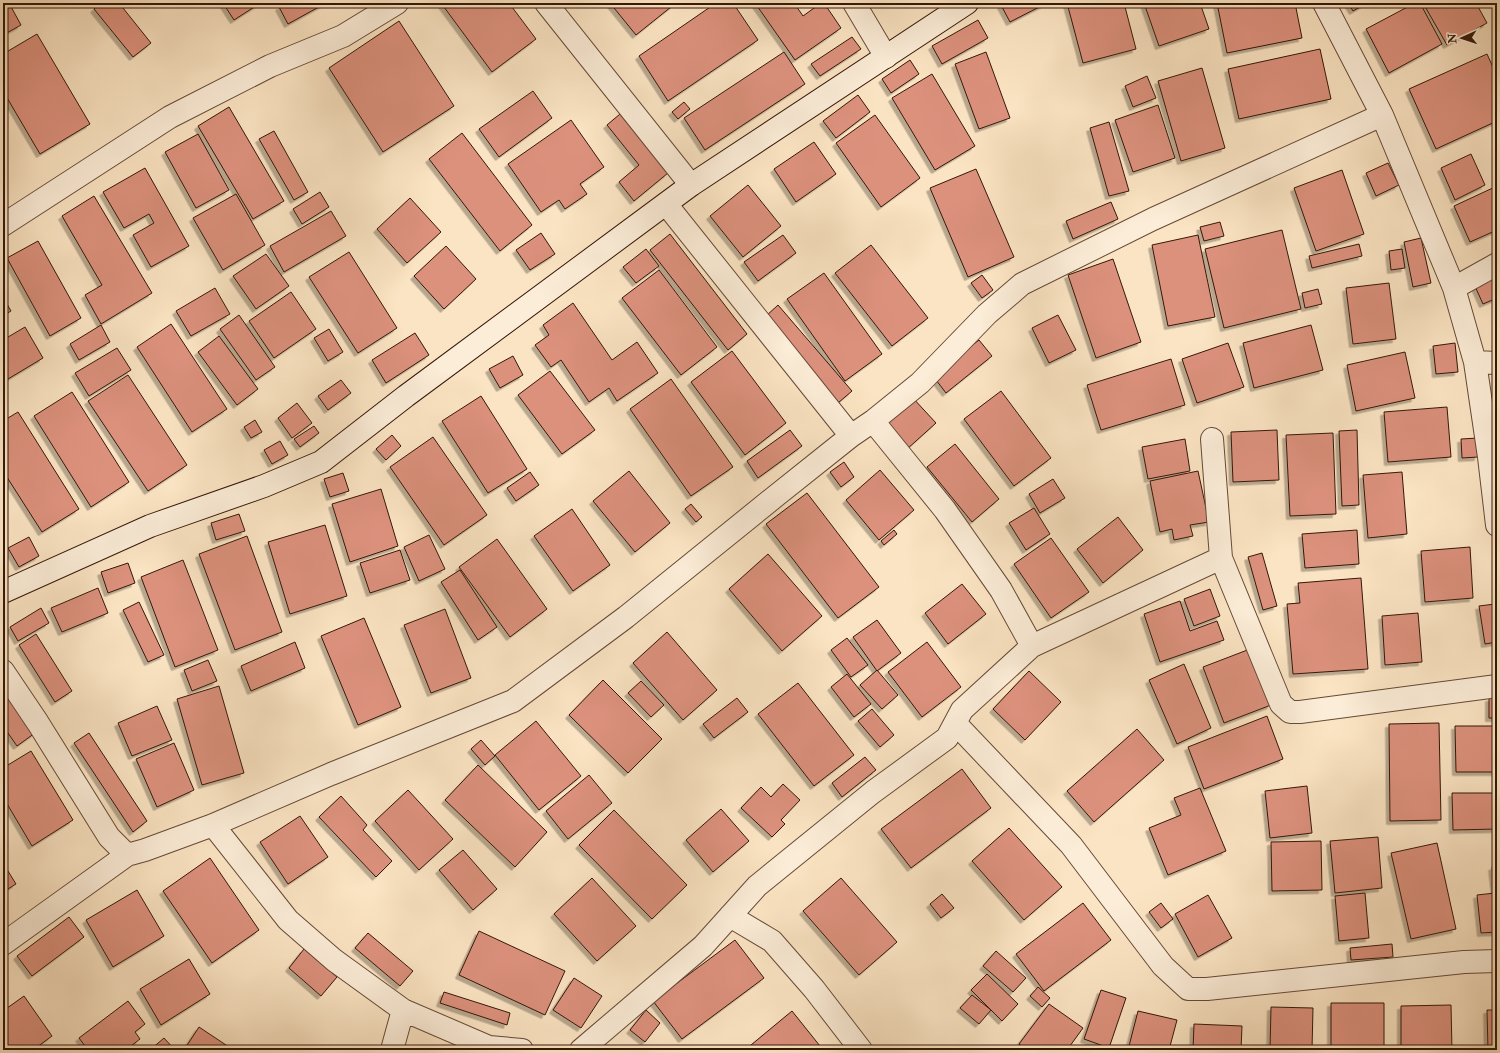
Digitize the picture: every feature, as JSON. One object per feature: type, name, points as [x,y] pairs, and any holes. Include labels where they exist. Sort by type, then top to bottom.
[{"type":"street","points":[[3,225],[170,117],[270,66],[343,36],[397,3]]},
{"type":"street","points":[[546,3],[691,186]]},
{"type":"street","points":[[854,3],[886,57]]},
{"type":"street","points":[[3,592],[150,526],[264,486],[321,462],[406,396],[691,186],[968,3]]},
{"type":"street","points":[[1324,3],[1382,115],[1454,288],[1475,362],[1497,525]]},
{"type":"street","points":[[3,944],[127,854],[145,850],[213,825],[331,774],[513,701],[626,617],[851,436],[873,421],[920,383],[987,314],[1022,284],[1153,218],[1382,115]]},
{"type":"street","points":[[666,204],[851,436]]},
{"type":"street","points":[[1454,288],[1497,264]]},
{"type":"street","points":[[1475,362],[1497,363]]},
{"type":"street","points":[[873,421],[945,510],[1002,590],[1032,646]]},
{"type":"street","points":[[1212,439],[1221,558],[1280,704],[1290,712],[1300,712],[1497,686]]},
{"type":"street","points":[[581,1050],[703,946],[757,886],[873,792],[947,738],[956,724],[962,710],[1032,646],[1221,558]]},
{"type":"street","points":[[3,671],[38,723],[108,836],[127,854]]},
{"type":"street","points":[[956,724],[1071,845],[1163,966],[1188,989],[1207,989],[1464,962],[1497,961]]},
{"type":"street","points":[[213,825],[288,920],[334,960],[403,1010],[489,1047],[522,1050]]},
{"type":"street","points":[[730,916],[772,941],[814,989],[861,1050]]},
{"type":"street","points":[[392,1050],[403,1010]]},
{"type":"building","points":[[3,3],[9,3],[21,25],[3,35]]},
{"type":"building","points":[[101,3],[119,3],[151,43],[133,57],[94,9]]},
{"type":"building","points":[[223,3],[258,3],[259,4],[234,20]]},
{"type":"building","points":[[288,3],[326,3],[288,24],[279,7]]},
{"type":"building","points":[[441,3],[509,3],[536,39],[492,72]]},
{"type":"building","points":[[610,3],[676,3],[636,35]]},
{"type":"building","points":[[716,3],[733,3],[758,40],[668,101],[639,56]]},
{"type":"building","points":[[755,3],[794,3],[803,16],[821,3],[824,3],[841,28],[795,60]]},
{"type":"building","points":[[1005,3],[1047,3],[1010,22],[1001,5]]},
{"type":"building","points":[[1067,3],[1124,3],[1136,49],[1083,63]]},
{"type":"building","points":[[1144,3],[1200,3],[1209,29],[1159,46]]},
{"type":"building","points":[[1217,3],[1295,3],[1302,38],[1227,53]]},
{"type":"building","points":[[1348,3],[1364,3],[1365,4],[1353,11]]},
{"type":"building","points":[[1415,3],[1420,3],[1442,44],[1389,73],[1366,29]]},
{"type":"building","points":[[1423,3],[1476,3],[1487,23],[1447,45]]},
{"type":"building","points":[[978,20],[988,38],[942,64],[932,46]]},
{"type":"building","points":[[399,21],[454,106],[383,152],[329,68]]},
{"type":"building","points":[[37,34],[90,124],[40,154],[3,91],[3,54]]},
{"type":"building","points":[[852,37],[861,49],[820,76],[811,64]]},
{"type":"building","points":[[1320,49],[1331,99],[1239,119],[1228,69]]},
{"type":"building","points":[[784,52],[805,84],[705,150],[684,118]]},
{"type":"building","points":[[986,52],[1010,118],[979,129],[955,64]]},
{"type":"building","points":[[1487,54],[1497,76],[1497,121],[1436,149],[1409,89]]},
{"type":"building","points":[[910,60],[919,74],[891,93],[882,79]]},
{"type":"building","points":[[1202,68],[1225,148],[1181,161],[1158,81]]},
{"type":"building","points":[[932,74],[975,146],[935,170],[892,98]]},
{"type":"building","points":[[1147,76],[1156,98],[1133,107],[1125,86]]},
{"type":"building","points":[[533,91],[552,118],[499,157],[479,129]]},
{"type":"building","points":[[858,95],[870,112],[836,138],[823,121]]},
{"type":"building","points":[[684,102],[690,109],[678,119],[672,112]]},
{"type":"building","points":[[1158,105],[1175,158],[1133,172],[1115,120]]},
{"type":"building","points":[[229,107],[284,201],[253,219],[198,126]]},
{"type":"building","points":[[620,114],[668,173],[634,201],[619,182],[639,165],[607,125]]},
{"type":"building","points":[[875,115],[920,178],[881,207],[836,143]]},
{"type":"building","points":[[571,120],[604,167],[580,184],[587,194],[565,209],[559,200],[541,212],[508,164]]},
{"type":"building","points":[[1109,122],[1129,191],[1109,196],[1090,128]]},
{"type":"building","points":[[274,131],[308,192],[294,200],[259,139]]},
{"type":"building","points":[[462,133],[532,225],[500,251],[429,159]]},
{"type":"building","points":[[198,134],[229,190],[196,208],[165,152]]},
{"type":"building","points":[[814,142],[836,174],[796,202],[774,169]]},
{"type":"building","points":[[1471,154],[1485,185],[1455,200],[1441,168]]},
{"type":"building","points":[[1388,163],[1399,185],[1376,196],[1366,173]]},
{"type":"building","points":[[145,168],[189,246],[151,267],[133,235],[154,223],[149,214],[124,228],[103,192]]},
{"type":"building","points":[[976,169],[1014,257],[968,277],[930,188]]},
{"type":"building","points":[[1342,170],[1364,234],[1316,251],[1294,188]]},
{"type":"building","points":[[748,185],[781,226],[743,257],[710,216]]},
{"type":"building","points":[[1497,186],[1497,230],[1470,242],[1454,206]]},
{"type":"building","points":[[320,192],[329,207],[302,224],[293,209]]},
{"type":"building","points":[[236,194],[265,245],[223,270],[193,218]]},
{"type":"building","points":[[94,196],[152,293],[101,324],[85,295],[102,285],[62,216]]},
{"type":"building","points":[[410,198],[441,232],[407,263],[377,229]]},
{"type":"building","points":[[1111,202],[1118,219],[1073,239],[1066,221]]},
{"type":"building","points":[[331,211],[346,236],[284,272],[270,246]]},
{"type":"building","points":[[1220,222],[1224,236],[1204,241],[1200,227]]},
{"type":"building","points":[[1282,230],[1301,309],[1224,328],[1205,249]]},
{"type":"building","points":[[541,233],[555,254],[530,270],[516,250]]},
{"type":"building","points":[[670,234],[747,334],[728,350],[650,250]]},
{"type":"building","points":[[783,235],[796,253],[758,281],[744,262]]},
{"type":"building","points":[[1198,235],[1215,317],[1168,326],[1152,245]]},
{"type":"building","points":[[1421,238],[1431,283],[1413,287],[1404,242]]},
{"type":"building","points":[[38,241],[81,318],[50,336],[7,258]]},
{"type":"building","points":[[1359,244],[1362,256],[1312,268],[1309,256]]},
{"type":"building","points":[[871,245],[928,318],[892,346],[835,273]]},
{"type":"building","points":[[446,246],[476,279],[444,309],[414,276]]},
{"type":"building","points":[[646,249],[659,266],[636,283],[623,267]]},
{"type":"building","points":[[1402,249],[1405,268],[1391,270],[1389,251]]},
{"type":"building","points":[[349,252],[397,328],[358,353],[309,277]]},
{"type":"building","points":[[266,254],[289,286],[256,309],[233,276]]},
{"type":"building","points":[[1113,259],[1141,342],[1096,358],[1068,275]]},
{"type":"building","points":[[659,270],[717,347],[681,375],[622,298]]},
{"type":"building","points":[[824,273],[882,354],[845,381],[787,299]]},
{"type":"building","points":[[1497,274],[1497,298],[1483,304],[1474,284]]},
{"type":"building","points":[[982,275],[993,290],[982,298],[971,283]]},
{"type":"building","points":[[1389,283],[1396,339],[1353,344],[1346,288]]},
{"type":"building","points":[[215,288],[230,314],[191,336],[176,311]]},
{"type":"building","points":[[1318,289],[1322,304],[1305,308],[1302,293]]},
{"type":"building","points":[[291,292],[316,329],[274,358],[249,321]]},
{"type":"building","points":[[3,297],[11,311],[3,316]]},
{"type":"building","points":[[573,303],[612,360],[637,342],[658,373],[617,401],[609,388],[589,402],[561,360],[551,367],[535,345],[549,335],[543,325]]},
{"type":"building","points":[[778,305],[852,391],[838,403],[765,317]]},
{"type":"building","points":[[239,315],[275,367],[256,380],[220,329]]},
{"type":"building","points":[[1058,315],[1076,350],[1049,363],[1032,328]]},
{"type":"building","points":[[171,324],[227,409],[192,432],[137,347]]},
{"type":"building","points":[[101,325],[110,342],[79,360],[70,344]]},
{"type":"building","points":[[1311,325],[1323,370],[1254,388],[1243,343]]},
{"type":"building","points":[[25,327],[43,358],[3,382],[3,340]]},
{"type":"building","points":[[329,329],[343,352],[328,361],[314,338]]},
{"type":"building","points":[[415,333],[429,355],[386,383],[372,360]]},
{"type":"building","points":[[219,336],[258,389],[237,405],[198,352]]},
{"type":"building","points":[[979,340],[992,356],[946,393],[933,376]]},
{"type":"building","points":[[1228,343],[1244,387],[1197,403],[1182,359]]},
{"type":"building","points":[[1455,343],[1458,372],[1436,374],[1433,346]]},
{"type":"building","points":[[117,348],[131,370],[89,396],[75,373]]},
{"type":"building","points":[[732,351],[786,423],[745,455],[691,382]]},
{"type":"building","points":[[1405,352],[1415,398],[1356,411],[1347,365]]},
{"type":"building","points":[[513,356],[523,375],[500,388],[489,369]]},
{"type":"building","points":[[1171,359],[1185,405],[1101,430],[1087,385]]},
{"type":"building","points":[[550,371],[595,430],[562,454],[518,395]]},
{"type":"building","points":[[128,375],[187,465],[148,491],[88,401]]},
{"type":"building","points":[[671,379],[733,467],[691,496],[630,409]]},
{"type":"building","points":[[341,380],[351,393],[328,410],[318,396]]},
{"type":"building","points":[[1001,391],[1051,458],[1014,486],[964,419]]},
{"type":"building","points":[[72,392],[129,482],[91,507],[34,416]]},
{"type":"building","points":[[481,396],[527,469],[488,493],[442,421]]},
{"type":"building","points":[[912,397],[936,423],[906,450],[883,425]]},
{"type":"building","points":[[297,403],[312,423],[292,438],[278,418]]},
{"type":"building","points":[[1447,407],[1451,457],[1388,462],[1384,412]]},
{"type":"building","points":[[18,412],[79,509],[42,532],[3,471],[3,421]]},
{"type":"building","points":[[255,420],[262,432],[251,438],[244,427]]},
{"type":"building","points":[[314,426],[319,433],[300,447],[294,439]]},
{"type":"building","points":[[790,430],[802,446],[758,478],[747,461]]},
{"type":"building","points":[[1277,430],[1279,480],[1233,482],[1231,432]]},
{"type":"building","points":[[1357,430],[1359,505],[1342,506],[1339,431]]},
{"type":"building","points":[[1333,433],[1336,514],[1290,516],[1286,435]]},
{"type":"building","points":[[392,435],[401,446],[386,460],[376,449]]},
{"type":"building","points":[[433,437],[487,515],[444,545],[390,467]]},
{"type":"building","points":[[1478,438],[1478,457],[1462,458],[1461,439]]},
{"type":"building","points":[[1185,439],[1190,471],[1148,479],[1142,447]]},
{"type":"building","points":[[280,441],[288,455],[272,464],[264,450]]},
{"type":"building","points":[[955,444],[999,499],[972,522],[927,467]]},
{"type":"building","points":[[844,462],[854,477],[841,487],[830,472]]},
{"type":"building","points":[[880,470],[914,510],[879,540],[846,500]]},
{"type":"building","points":[[629,471],[670,523],[635,552],[593,501]]},
{"type":"building","points":[[1198,471],[1209,522],[1190,525],[1193,536],[1174,540],[1172,529],[1160,532],[1150,481]]},
{"type":"building","points":[[530,472],[539,485],[516,501],[507,488]]},
{"type":"building","points":[[1402,472],[1407,534],[1368,538],[1363,475]]},
{"type":"building","points":[[343,473],[349,491],[330,497],[324,479]]},
{"type":"building","points":[[1053,479],[1065,498],[1040,513],[1029,494]]},
{"type":"building","points":[[381,489],[398,546],[350,562],[332,504]]},
{"type":"building","points":[[807,493],[879,587],[838,618],[766,524]]},
{"type":"building","points":[[691,504],[702,517],[696,522],[685,509]]},
{"type":"building","points":[[1034,508],[1050,534],[1026,550],[1009,523]]},
{"type":"building","points":[[572,509],[610,565],[573,591],[534,536]]},
{"type":"building","points":[[239,514],[245,531],[216,540],[211,523]]},
{"type":"building","points":[[1118,517],[1143,550],[1103,583],[1077,549]]},
{"type":"building","points":[[325,525],[347,596],[290,614],[268,542]]},
{"type":"building","points":[[894,530],[897,534],[884,545],[881,541]]},
{"type":"building","points":[[1357,530],[1359,564],[1305,568],[1302,534]]},
{"type":"building","points":[[429,535],[445,569],[419,581],[404,547]]},
{"type":"building","points":[[247,536],[282,632],[235,650],[199,554]]},
{"type":"building","points":[[29,537],[39,556],[19,567],[8,548]]},
{"type":"building","points":[[1051,538],[1089,592],[1051,618],[1014,564]]},
{"type":"building","points":[[497,539],[547,609],[510,637],[459,567]]},
{"type":"building","points":[[1470,547],[1473,598],[1425,602],[1421,551]]},
{"type":"building","points":[[400,550],[410,580],[370,593],[360,563]]},
{"type":"building","points":[[1262,553],[1277,606],[1263,610],[1248,557]]},
{"type":"building","points":[[768,554],[822,616],[782,651],[729,589]]},
{"type":"building","points":[[183,560],[218,650],[175,667],[141,577]]},
{"type":"building","points":[[128,563],[135,583],[108,593],[101,572]]},
{"type":"building","points":[[460,570],[497,627],[478,640],[441,582]]},
{"type":"building","points":[[1361,578],[1368,669],[1293,674],[1287,604],[1300,603],[1298,583]]},
{"type":"building","points":[[962,584],[986,614],[948,644],[925,613]]},
{"type":"building","points":[[98,588],[108,613],[62,632],[51,608]]},
{"type":"building","points":[[1210,589],[1220,616],[1194,626],[1184,599]]},
{"type":"building","points":[[1180,601],[1190,631],[1217,621],[1224,640],[1160,662],[1144,614]]},
{"type":"building","points":[[139,602],[164,655],[148,662],[123,610]]},
{"type":"building","points":[[1495,604],[1497,642],[1485,644],[1479,606]]},
{"type":"building","points":[[41,608],[49,623],[18,641],[10,627]]},
{"type":"building","points":[[445,609],[471,678],[431,693],[404,625]]},
{"type":"building","points":[[1418,613],[1422,662],[1385,665],[1382,616]]},
{"type":"building","points":[[364,618],[401,707],[358,725],[321,636]]},
{"type":"building","points":[[877,620],[901,653],[877,671],[853,637]]},
{"type":"building","points":[[667,632],[717,690],[683,720],[633,663]]},
{"type":"building","points":[[36,634],[72,691],[55,702],[19,645]]},
{"type":"building","points":[[847,638],[868,665],[851,677],[831,650]]},
{"type":"building","points":[[295,642],[305,668],[251,691],[241,666]]},
{"type":"building","points":[[927,642],[961,687],[922,717],[888,672]]},
{"type":"building","points":[[1250,649],[1271,705],[1224,723],[1203,667]]},
{"type":"building","points":[[208,660],[217,681],[192,691],[184,670]]},
{"type":"building","points":[[1184,664],[1211,728],[1177,744],[1149,680]]},
{"type":"building","points":[[877,670],[898,695],[882,709],[860,685]]},
{"type":"building","points":[[1029,671],[1061,702],[1025,740],[993,709]]},
{"type":"building","points":[[847,674],[871,704],[854,717],[831,687]]},
{"type":"building","points":[[603,680],[662,739],[628,773],[569,715]]},
{"type":"building","points":[[641,681],[664,705],[651,717],[628,693]]},
{"type":"building","points":[[798,683],[854,755],[814,786],[758,714]]},
{"type":"building","points":[[3,685],[35,733],[17,746],[3,726]]},
{"type":"building","points":[[219,686],[244,773],[202,785],[177,699]]},
{"type":"building","points":[[737,698],[748,712],[714,738],[703,724]]},
{"type":"building","points":[[1489,698],[1497,698],[1497,718],[1489,718]]},
{"type":"building","points":[[157,706],[172,740],[132,756],[118,723]]},
{"type":"building","points":[[872,709],[894,735],[880,747],[858,721]]},
{"type":"building","points":[[1267,716],[1283,759],[1204,789],[1188,747]]},
{"type":"building","points":[[536,721],[581,776],[539,810],[495,755]]},
{"type":"building","points":[[1439,723],[1441,820],[1390,821],[1389,724]]},
{"type":"building","points":[[1455,726],[1497,726],[1497,772],[1456,772]]},
{"type":"building","points":[[1137,729],[1164,760],[1094,822],[1067,791]]},
{"type":"building","points":[[89,733],[147,821],[133,832],[74,743]]},
{"type":"building","points":[[481,740],[495,756],[485,765],[471,749]]},
{"type":"building","points":[[174,743],[194,790],[157,807],[136,759]]},
{"type":"building","points":[[31,751],[73,820],[32,846],[3,797],[3,768]]},
{"type":"building","points":[[865,757],[876,770],[842,797],[832,783]]},
{"type":"building","points":[[478,765],[547,832],[515,867],[445,800]]},
{"type":"building","points":[[962,769],[991,808],[911,868],[881,829]]},
{"type":"building","points":[[589,775],[612,803],[568,839],[546,811]]},
{"type":"building","points":[[783,784],[800,800],[781,820],[785,824],[772,837],[741,808],[761,787],[771,797]]},
{"type":"building","points":[[1307,786],[1312,833],[1270,838],[1265,791]]},
{"type":"building","points":[[1200,788],[1226,851],[1168,875],[1149,828],[1181,815],[1174,798]]},
{"type":"building","points":[[408,790],[453,839],[419,870],[375,821]]},
{"type":"building","points":[[1452,793],[1497,793],[1497,829],[1453,830]]},
{"type":"building","points":[[341,796],[367,825],[363,830],[392,861],[376,877],[319,817]]},
{"type":"building","points":[[721,809],[749,841],[713,872],[686,840]]},
{"type":"building","points":[[614,810],[687,885],[652,919],[579,845]]},
{"type":"building","points":[[300,816],[328,857],[288,884],[260,842]]},
{"type":"building","points":[[1009,828],[1062,887],[1024,920],[972,861]]},
{"type":"building","points":[[1378,837],[1382,888],[1335,893],[1330,841]]},
{"type":"building","points":[[1321,841],[1322,890],[1272,891],[1271,842]]},
{"type":"building","points":[[1437,843],[1456,929],[1411,939],[1391,853]]},
{"type":"building","points":[[463,850],[497,889],[473,910],[439,870]]},
{"type":"building","points":[[210,858],[259,930],[212,963],[163,891]]},
{"type":"building","points":[[3,863],[16,884],[3,892]]},
{"type":"building","points":[[1497,866],[1497,932],[1481,933],[1477,895],[1495,893],[1492,867]]},
{"type":"building","points":[[592,878],[636,926],[597,961],[554,914]]},
{"type":"building","points":[[841,878],[897,942],[859,975],[803,911]]},
{"type":"building","points":[[137,890],[164,936],[113,967],[86,920]]},
{"type":"building","points":[[1365,893],[1369,938],[1339,941],[1335,896]]},
{"type":"building","points":[[942,894],[954,908],[941,918],[930,904]]},
{"type":"building","points":[[1208,895],[1232,938],[1198,957],[1175,914]]},
{"type":"building","points":[[1083,903],[1111,940],[1044,991],[1016,954]]},
{"type":"building","points":[[1161,903],[1173,919],[1161,928],[1149,912]]},
{"type":"building","points":[[69,917],[84,937],[32,976],[17,956]]},
{"type":"building","points":[[479,931],[565,971],[545,1015],[459,975]]},
{"type":"building","points":[[368,933],[413,971],[400,986],[355,948]]},
{"type":"building","points":[[735,940],[764,978],[682,1039],[653,1001]]},
{"type":"building","points":[[1392,944],[1393,957],[1351,960],[1350,948]]},
{"type":"building","points":[[304,949],[337,977],[321,996],[289,968]]},
{"type":"building","points":[[996,951],[1026,978],[1013,992],[983,966]]},
{"type":"building","points":[[189,959],[210,994],[161,1025],[140,989]]},
{"type":"building","points":[[987,974],[1018,1004],[1002,1021],[971,990]]},
{"type":"building","points":[[574,978],[602,996],[581,1028],[553,1010]]},
{"type":"building","points":[[1038,987],[1050,998],[1042,1007],[1030,996]]},
{"type":"building","points":[[1101,990],[1126,998],[1109,1048],[1084,1039]]},
{"type":"building","points":[[444,992],[510,1013],[507,1025],[440,1003]]},
{"type":"building","points":[[972,995],[991,1010],[979,1024],[960,1008]]},
{"type":"building","points":[[24,996],[52,1036],[33,1050],[3,1050],[3,1011]]},
{"type":"building","points":[[128,1001],[145,1024],[135,1032],[140,1039],[126,1050],[88,1050],[79,1038]]},
{"type":"building","points":[[1331,1003],[1384,1003],[1384,1050],[1331,1050]]},
{"type":"building","points":[[1049,1004],[1083,1028],[1067,1050],[1027,1050],[1019,1044]]},
{"type":"building","points":[[1451,1005],[1452,1050],[1401,1050],[1401,1006]]},
{"type":"building","points":[[1271,1007],[1313,1008],[1312,1050],[1270,1050]]},
{"type":"building","points":[[646,1010],[660,1023],[645,1042],[630,1030]]},
{"type":"building","points":[[1487,1010],[1497,1010],[1497,1050],[1488,1050]]},
{"type":"building","points":[[792,1011],[820,1046],[815,1050],[745,1050]]},
{"type":"building","points":[[1138,1011],[1177,1020],[1169,1050],[1128,1050]]},
{"type":"building","points":[[1194,1024],[1242,1026],[1241,1050],[1193,1050]]},
{"type":"building","points":[[199,1027],[232,1049],[232,1050],[184,1050]]},
{"type":"building","points":[[164,1038],[175,1050],[150,1050]]}]
